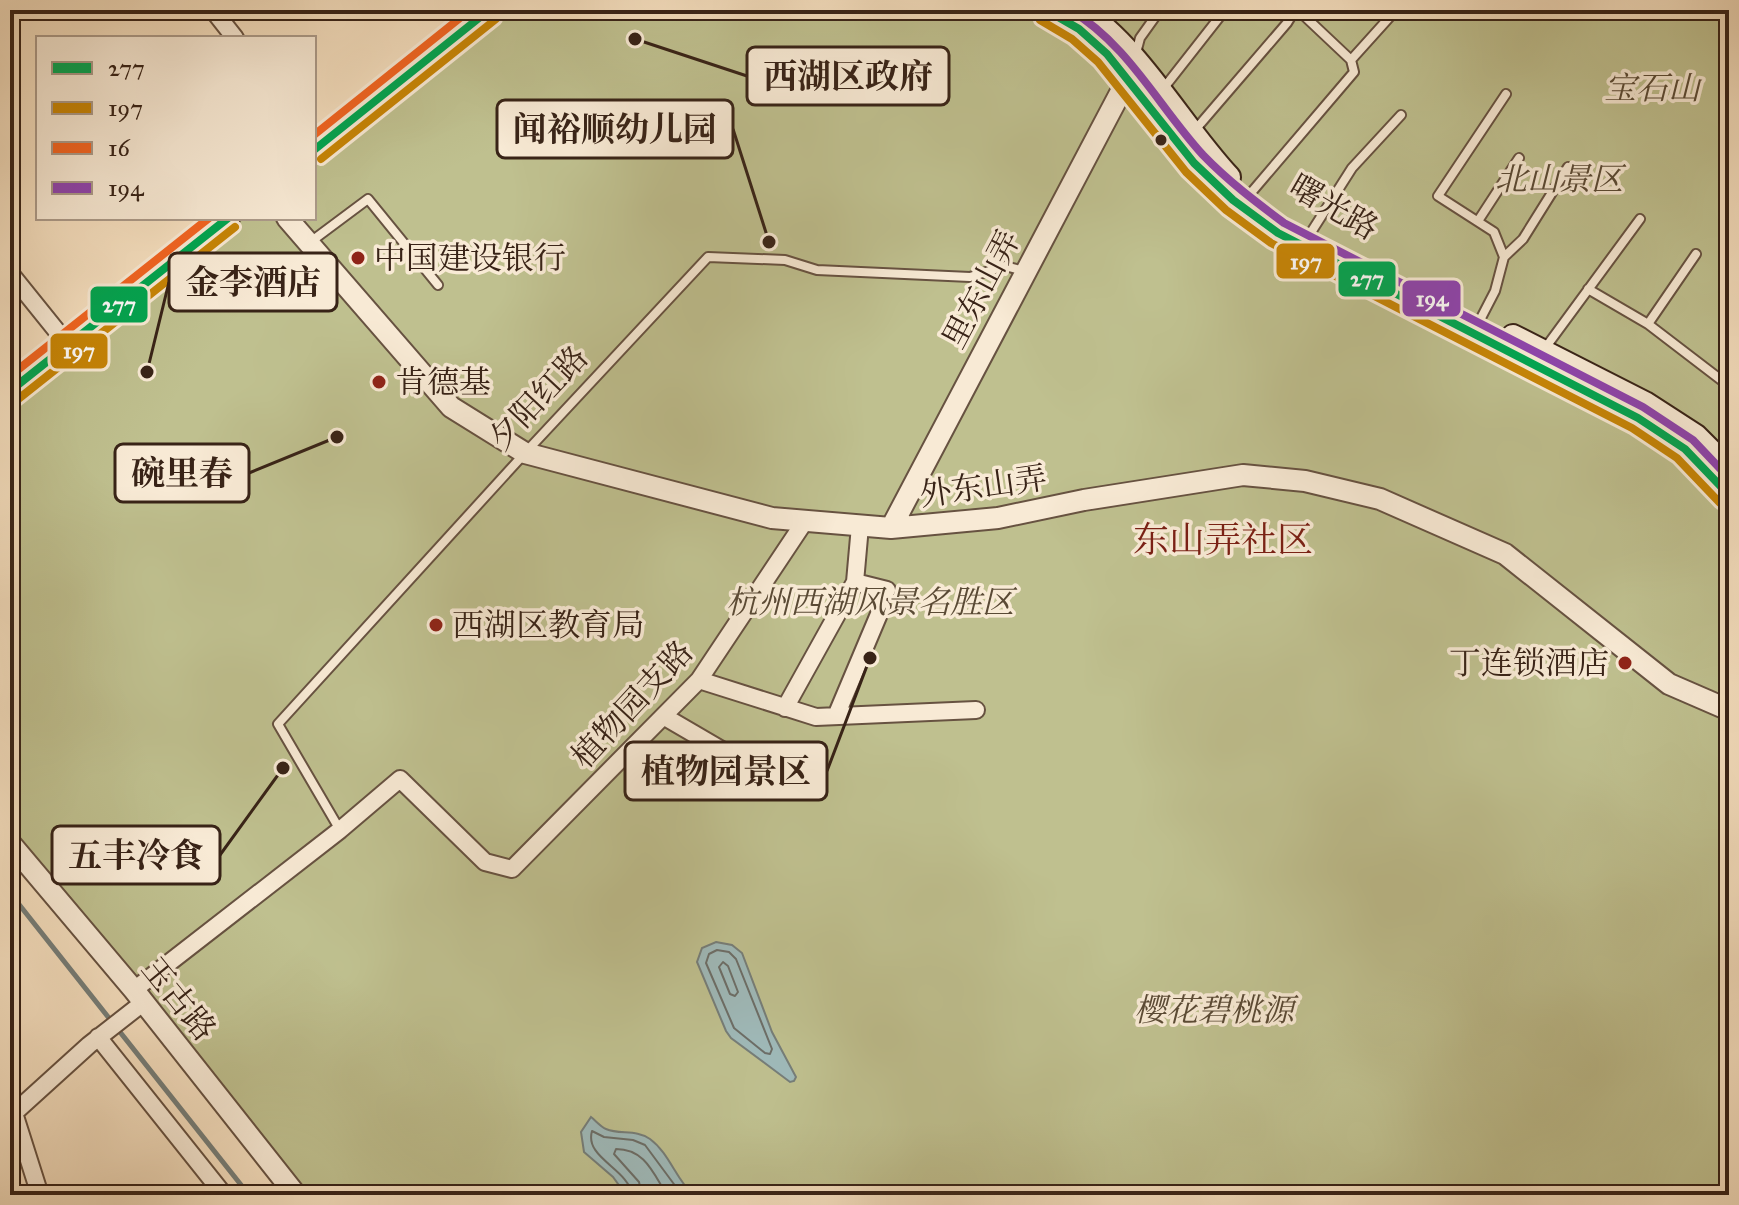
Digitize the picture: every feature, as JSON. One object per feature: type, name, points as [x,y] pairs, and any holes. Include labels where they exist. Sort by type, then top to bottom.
[{"type":"main road","points":[[316,144],[489,10]]},
{"type":"main road","name":"曙光路","points":[[1046,10],[1079,29],[1160,93],[1236,184],[1250,194],[1310,234],[1645,403],[1696,436],[1729,469]]},
{"type":"main road","name":"曙光路","points":[[1081,10],[1119,40],[1131,70],[1194,163],[1233,200],[1278,233],[1638,418],[1685,449],[1729,495]]},
{"type":"main road","points":[[10,391],[225,220]]},
{"type":"street","points":[[213,10],[233,36]]},
{"type":"street","name":"里东山弄","points":[[891,528],[1131,70]]},
{"type":"street","name":"外东山弄","points":[[289,220],[451,407],[525,453],[772,518],[891,528],[998,518],[1084,500],[1243,475],[1305,481],[1380,499],[1505,554],[1669,684],[1729,710]]},
{"type":"street","points":[[10,273],[68,345]]},
{"type":"street","name":"植物园支路","points":[[340,830],[400,779],[485,862],[512,869],[699,680],[805,521]]},
{"type":"street","points":[[785,708],[855,582],[860,526]]},
{"type":"street","points":[[836,716],[884,599],[855,582]]},
{"type":"street","points":[[699,680],[816,717],[976,710]]},
{"type":"street","points":[[665,717],[737,759]]},
{"type":"street","points":[[40,1195],[12,1114],[139,996],[340,830]]},
{"type":"street","name":"玉古路","points":[[10,843],[139,996],[296,1195]]},
{"type":"street","points":[[94,1041],[224,1195]]},
{"type":"lane","points":[[1131,70],[1140,38],[1160,10]]},
{"type":"lane","points":[[1160,93],[1225,10]]},
{"type":"lane","points":[[1192,134],[1296,10],[1351,60],[1354,72],[1250,194]]},
{"type":"lane","points":[[1351,60],[1396,10]]},
{"type":"lane","points":[[1504,257],[1494,232],[1438,196],[1506,94]]},
{"type":"lane","points":[[1310,234],[1352,168],[1401,115]]},
{"type":"lane","points":[[1478,221],[1519,158]]},
{"type":"lane","points":[[1480,320],[1495,291],[1504,257],[1523,239],[1568,167]]},
{"type":"lane","points":[[309,243],[368,199],[438,285]]},
{"type":"lane","points":[[1543,351],[1640,219]]},
{"type":"lane","points":[[1648,324],[1696,254]]},
{"type":"lane","name":"夕阳红路","points":[[340,830],[278,724],[708,257],[785,260],[817,270],[970,277],[1005,266],[1024,271]]},
{"type":"lane","points":[[1588,289],[1648,324],[1729,386]]},
{"type":"green space","name":"杭州西湖风景名胜区","points":[[465,10],[1729,10],[1729,1195],[282,1195],[285,1193],[10,836],[10,371],[202,220],[316,220],[316,131]]},
{"type":"water","points":[[716,942],[732,945],[742,953],[772,1032],[796,1077],[794,1081],[790,1082],[726,1031],[697,962],[702,948]]},
{"type":"water","points":[[591,1117],[606,1129],[639,1134],[650,1139],[693,1195],[626,1195],[613,1177],[584,1152],[581,1132]]},
{"type":"waterway","points":[[10,893],[249,1195]]},
{"type":"transit line","name":"16","points":[[316,133],[470,10]]},
{"type":"transit line","name":"277","points":[[316,148],[489,10]]},
{"type":"transit line","name":"277","points":[[1046,10],[1079,29],[1107,54],[1194,163],[1233,200],[1278,233],[1638,418],[1685,449],[1729,495]]},
{"type":"transit line","name":"194","points":[[1070,10],[1091,24],[1126,58],[1213,165],[1284,223],[1643,407],[1693,440],[1729,478]]},
{"type":"transit line","name":"197","points":[[321,159],[496,19]]},
{"type":"transit line","name":"197","points":[[1040,20],[1072,39],[1098,62],[1186,172],[1226,210],[1271,243],[1632,428],[1677,458],[1720,503]]},
{"type":"transit line","name":"16","points":[[10,376],[206,220]]},
{"type":"transit line","name":"277","points":[[10,391],[225,220]]},
{"type":"transit line","name":"197","points":[[17,400],[235,227]]},
{"type":"place","name":"西湖区政府","points":[[635,39]]},
{"type":"place","name":"闻裕顺幼儿园","points":[[769,242]]},
{"type":"place","name":"中国建设银行","points":[[358,258]]},
{"type":"place","name":"金李酒店","points":[[147,372]]},
{"type":"place","name":"肯德基","points":[[379,382]]},
{"type":"place","name":"碗里春","points":[[337,437]]},
{"type":"place","name":"西湖区教育局","points":[[436,625]]},
{"type":"place","name":"植物园景区","points":[[870,658]]},
{"type":"place","name":"丁连锁酒店","points":[[1625,663]]},
{"type":"place","name":"五丰冷食","points":[[283,768]]},
{"type":"district","name":"东山弄社区","points":[[1223,539]]},
{"type":"park label","name":"宝石山","points":[[1652,88]]},
{"type":"park label","name":"北山景区","points":[[1559,179]]},
{"type":"park label","name":"樱花碧桃源","points":[[1214,1010]]}]
